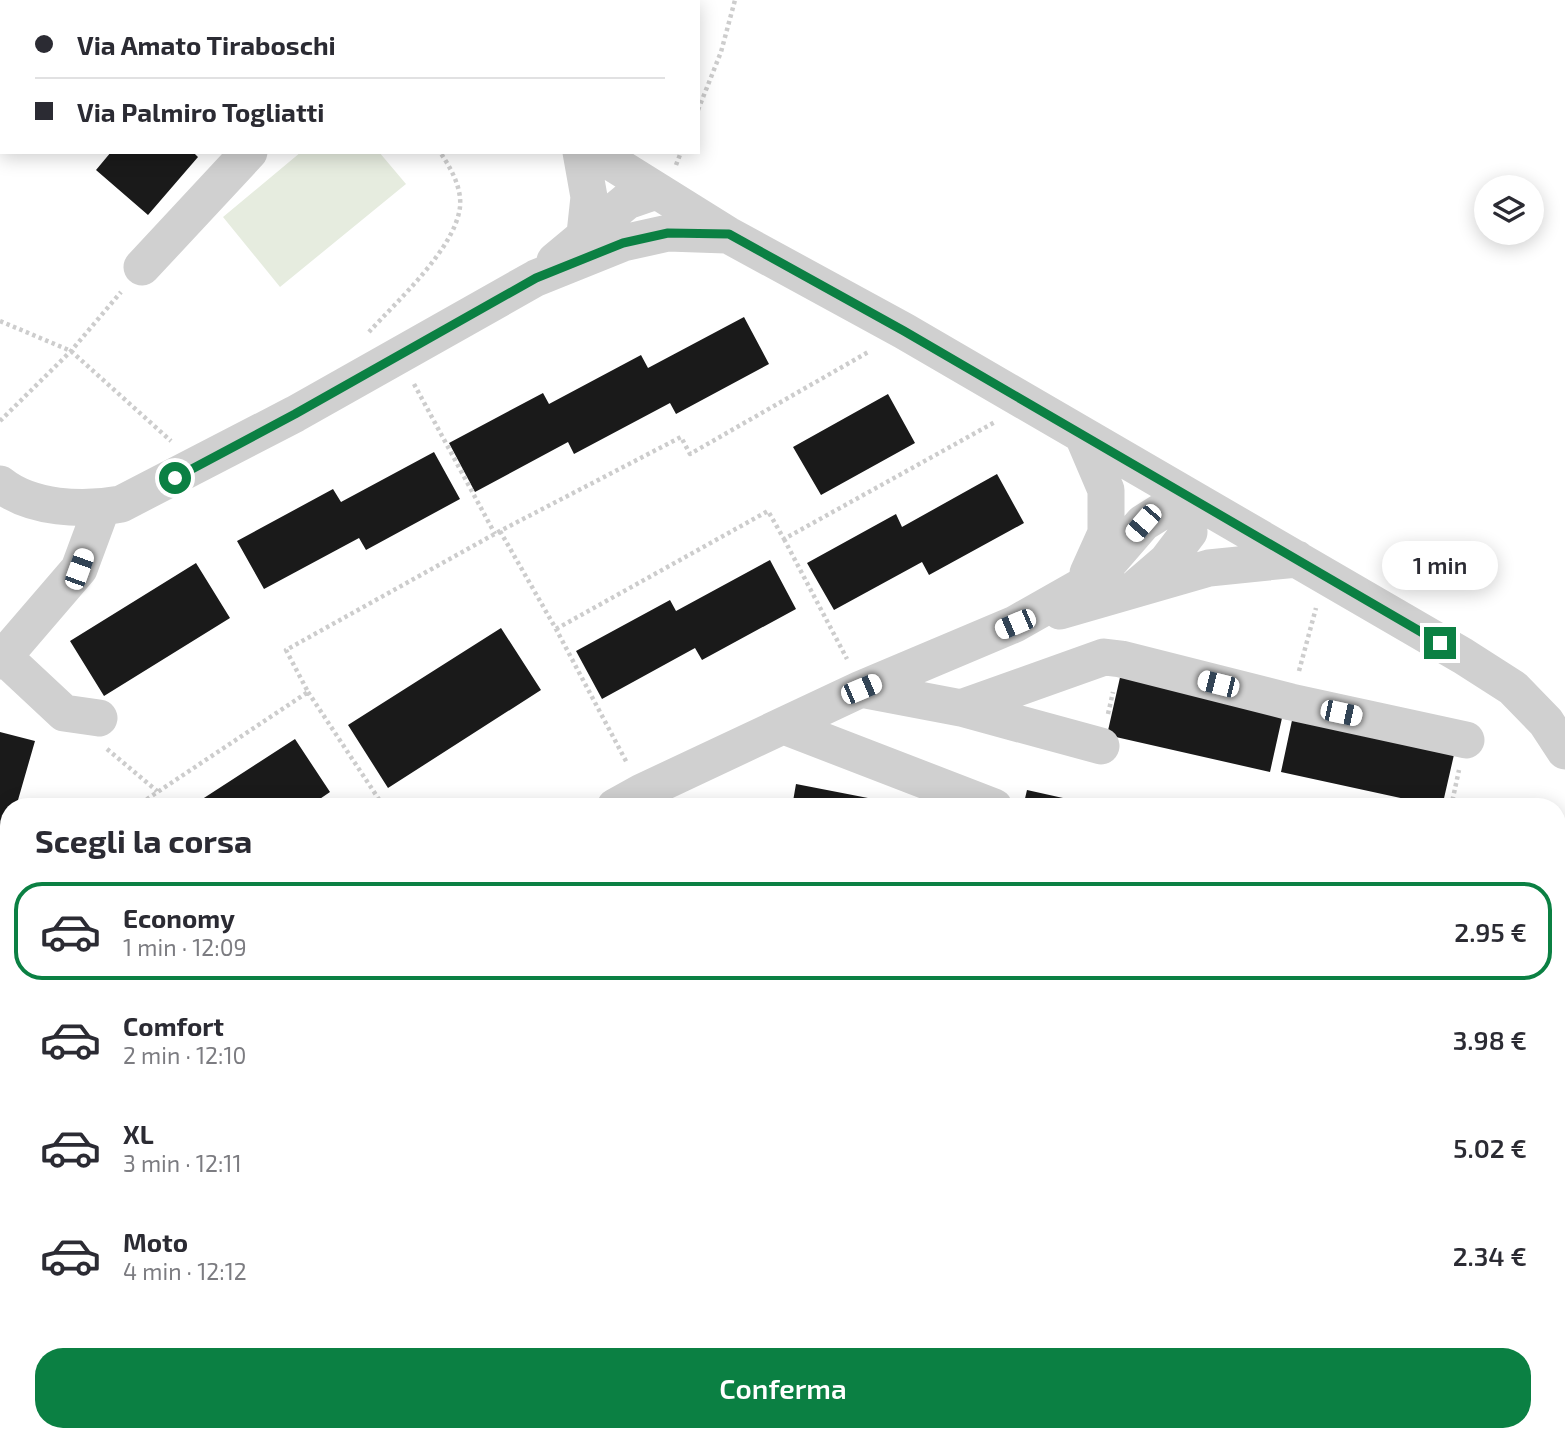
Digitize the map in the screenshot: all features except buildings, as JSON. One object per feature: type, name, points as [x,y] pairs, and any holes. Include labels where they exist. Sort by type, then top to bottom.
[{"type":"street","points":[[142,267],[247,154]]},
{"type":"street","points":[[581,154],[589,197],[584,234]]},
{"type":"street","points":[[598,154],[729,234],[904,331],[1463,656],[1513,688],[1546,722],[1565,751]]},
{"type":"street","points":[[536,278],[584,234],[627,201],[656,191]]},
{"type":"street","points":[[623,243],[656,191]]},
{"type":"street","points":[[0,484],[43,504],[102,507],[121,504],[295,414],[536,278],[623,243],[668,233],[729,234]]},
{"type":"street","points":[[1082,586],[1106,533],[1106,490],[1083,436]]},
{"type":"street","points":[[631,798],[861,689],[1015,624],[1082,586],[1110,561],[1143,523],[1186,496]]},
{"type":"street","points":[[1131,592],[1167,561],[1189,532],[1186,496]]},
{"type":"street","points":[[99,718],[64,713],[2,659],[79,569],[102,507]]},
{"type":"street","points":[[1015,624],[1209,568],[1311,568]]},
{"type":"street","points":[[961,708],[1104,657],[1466,740]]},
{"type":"street","points":[[861,689],[961,708],[1101,746]]},
{"type":"street","points":[[784,726],[971,798]]},
{"type":"path","points":[[700,105],[721,52],[735,0]]},
{"type":"path","points":[[360,342],[434,260],[449,238],[460,206],[453,173],[441,154]]},
{"type":"path","points":[[0,421],[71,351],[142,267]]},
{"type":"path","points":[[0,321],[71,351],[198,466]]},
{"type":"path","points":[[378,798],[308,692],[286,650],[498,533],[681,437],[690,454],[904,331]]},
{"type":"path","points":[[398,355],[498,533],[556,629],[629,798]]},
{"type":"path","points":[[784,539],[1027,404]]},
{"type":"path","points":[[556,629],[768,511],[823,611],[861,689]]},
{"type":"path","points":[[1291,702],[1311,568]]},
{"type":"path","points":[[1101,746],[1121,659]]},
{"type":"path","points":[[149,798],[308,692]]},
{"type":"shaded area","points":[[299,154],[381,154],[406,184],[280,287],[223,217]]},
{"type":"route","points":[[175,478],[295,414],[536,278],[623,243],[668,233],[729,234],[904,331],[1440,643]]}]
